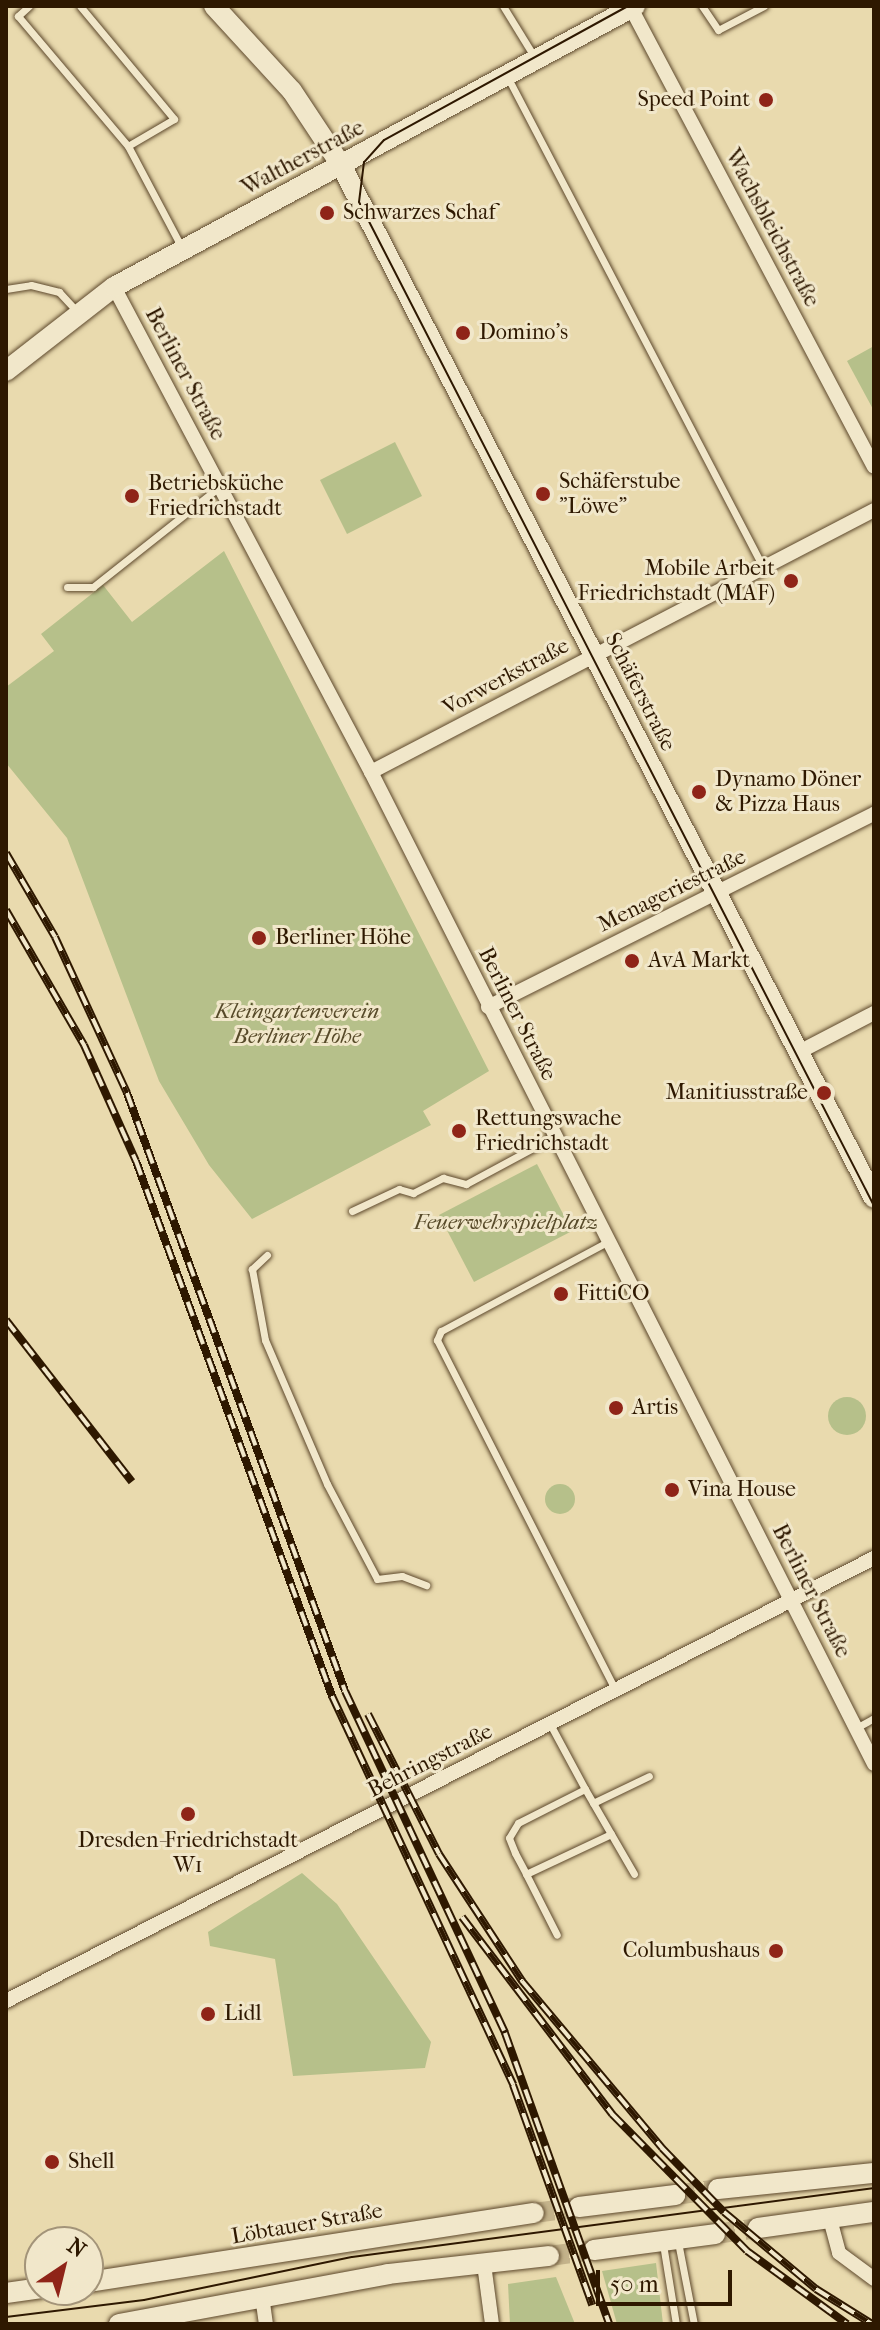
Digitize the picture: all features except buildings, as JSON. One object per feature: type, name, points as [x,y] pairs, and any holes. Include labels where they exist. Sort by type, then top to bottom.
[{"type":"main road","name":"Schäferstraße","points":[[214,6],[292,91],[341,165],[874,1198]]},
{"type":"main road","name":"Waltherstraße","points":[[6,371],[114,287],[536,60],[607,13],[633,7]]},
{"type":"main road","points":[[718,2189],[874,2173]]},
{"type":"main road","points":[[579,2207],[675,2195]]},
{"type":"main road","points":[[758,2228],[874,2212]]},
{"type":"main road","name":"Löbtauer Straße","points":[[104,2280],[534,2213]]},
{"type":"main road","points":[[594,2250],[715,2234]]},
{"type":"main road","points":[[119,2324],[388,2274],[549,2256]]},
{"type":"street","name":"Wachsbleichstraße","points":[[633,7],[874,467]]},
{"type":"street","name":"Berliner Straße","points":[[114,287],[371,772],[874,1764]]},
{"type":"street","name":"Vorwerkstraße","points":[[371,772],[874,510]]},
{"type":"street","name":"Menageriestraße","points":[[488,1007],[696,901],[718,895],[874,814]]},
{"type":"street","points":[[799,1052],[874,1013]]},
{"type":"street","name":"Behringstraße","points":[[6,2001],[874,1558]]},
{"type":"street","points":[[830,2219],[839,2253],[874,2279]]},
{"type":"street","points":[[484,2264],[492,2324]]},
{"type":"street","points":[[262,2296],[266,2324]]},
{"type":"lane","points":[[29,6],[18,16],[128,146],[183,248]]},
{"type":"lane","points":[[80,6],[174,119],[128,146]]},
{"type":"lane","points":[[503,6],[536,60]]},
{"type":"lane","points":[[702,6],[718,30],[764,6]]},
{"type":"lane","points":[[507,76],[763,567]]},
{"type":"lane","points":[[6,289],[31,285],[59,292],[78,313]]},
{"type":"lane","points":[[67,587],[93,587],[219,487]]},
{"type":"lane","points":[[352,1211],[399,1189],[413,1193],[443,1178],[466,1184],[555,1136]]},
{"type":"lane","points":[[609,1241],[441,1331],[437,1340],[615,1690]]},
{"type":"lane","points":[[267,1255],[252,1269],[265,1340],[327,1484],[377,1579],[402,1576],[426,1585]]},
{"type":"lane","points":[[856,1728],[874,1718]]},
{"type":"lane","points":[[550,1724],[634,1874]]},
{"type":"lane","points":[[593,1803],[649,1776]]},
{"type":"lane","points":[[557,1935],[509,1838],[518,1823],[585,1789]]},
{"type":"lane","points":[[526,1874],[611,1834]]},
{"type":"lane","points":[[670,2241],[695,2322]]},
{"type":"lane","points":[[670,2241],[676,2324]]},
{"type":"green space","points":[[874,346],[874,411],[847,361]]},
{"type":"green space","points":[[395,442],[422,496],[347,534],[320,480]]},
{"type":"green space","name":"Kleingartenverein Berliner Höhe","points":[[224,551],[489,1071],[423,1111],[431,1125],[252,1219],[209,1165],[159,1081],[67,838],[6,763],[6,687],[54,651],[41,634],[103,585],[132,622]]},
{"type":"green space","name":"Feuerwehrspielplatz","points":[[537,1164],[572,1231],[474,1282],[439,1215]]},
{"type":"green space","points":[[847,1397],[861,1402],[866,1416],[861,1430],[847,1435],[833,1430],[828,1416],[833,1402]]},
{"type":"green space","points":[[560,1484],[571,1488],[575,1499],[571,1510],[560,1514],[549,1510],[545,1499],[549,1488]]},
{"type":"green space","points":[[302,1873],[337,1904],[431,2042],[425,2068],[293,2076],[275,1959],[210,1946],[208,1932]]},
{"type":"green space","points":[[656,2263],[663,2324],[617,2324],[602,2271]]},
{"type":"green space","points":[[556,2277],[575,2324],[510,2324],[508,2284]]},
{"type":"tunnel","points":[[675,2195],[718,2189]]},
{"type":"tunnel","points":[[534,2213],[579,2207]]},
{"type":"tunnel","points":[[715,2234],[758,2228]]},
{"type":"tunnel","points":[[549,2256],[594,2250]]},
{"type":"tram line","points":[[628,6],[384,140],[364,162],[359,202],[874,1206]]},
{"type":"tram line","points":[[6,2317],[144,2300],[352,2257],[874,2188]]},
{"type":"railway","points":[[6,853],[55,937],[127,1093],[345,1691],[505,2033],[609,2324]]},
{"type":"railway","points":[[6,910],[84,1045],[136,1161],[332,1696],[513,2085],[592,2305]]},
{"type":"railway","points":[[6,1320],[132,1482]]},
{"type":"railway","points":[[368,1714],[439,1854],[522,1981],[662,2148],[724,2212],[816,2289],[872,2324]]},
{"type":"railway","points":[[462,1917],[612,2114],[747,2251],[847,2324]]},
{"type":"place","name":"Speed Point","points":[[766,100]]},
{"type":"place","name":"Schwarzes Schaf","points":[[327,213]]},
{"type":"place","name":"Domino's","points":[[463,333]]},
{"type":"place","name":"Schäferstube \"Löwe\"","points":[[543,494]]},
{"type":"place","name":"Betriebsküche Friedrichstadt","points":[[132,496]]},
{"type":"place","name":"Mobile Arbeit Friedrichstadt (MAF)","points":[[791,581]]},
{"type":"place","name":"Dynamo Döner & Pizza Haus","points":[[699,792]]},
{"type":"place","name":"Berliner Höhe","points":[[259,938]]},
{"type":"place","name":"AvA Markt","points":[[632,961]]},
{"type":"place","name":"Manitiusstraße","points":[[824,1093]]},
{"type":"place","name":"Rettungswache Friedrichstadt","points":[[459,1131]]},
{"type":"place","name":"FittiCO","points":[[561,1294]]},
{"type":"place","name":"Artis","points":[[616,1408]]},
{"type":"place","name":"Vina House","points":[[672,1490]]},
{"type":"place","name":"Dresden-Friedrichstadt W1","points":[[188,1814]]},
{"type":"place","name":"Columbushaus","points":[[776,1951]]},
{"type":"place","name":"Lidl","points":[[208,2014]]},
{"type":"place","name":"Shell","points":[[52,2162]]}]
